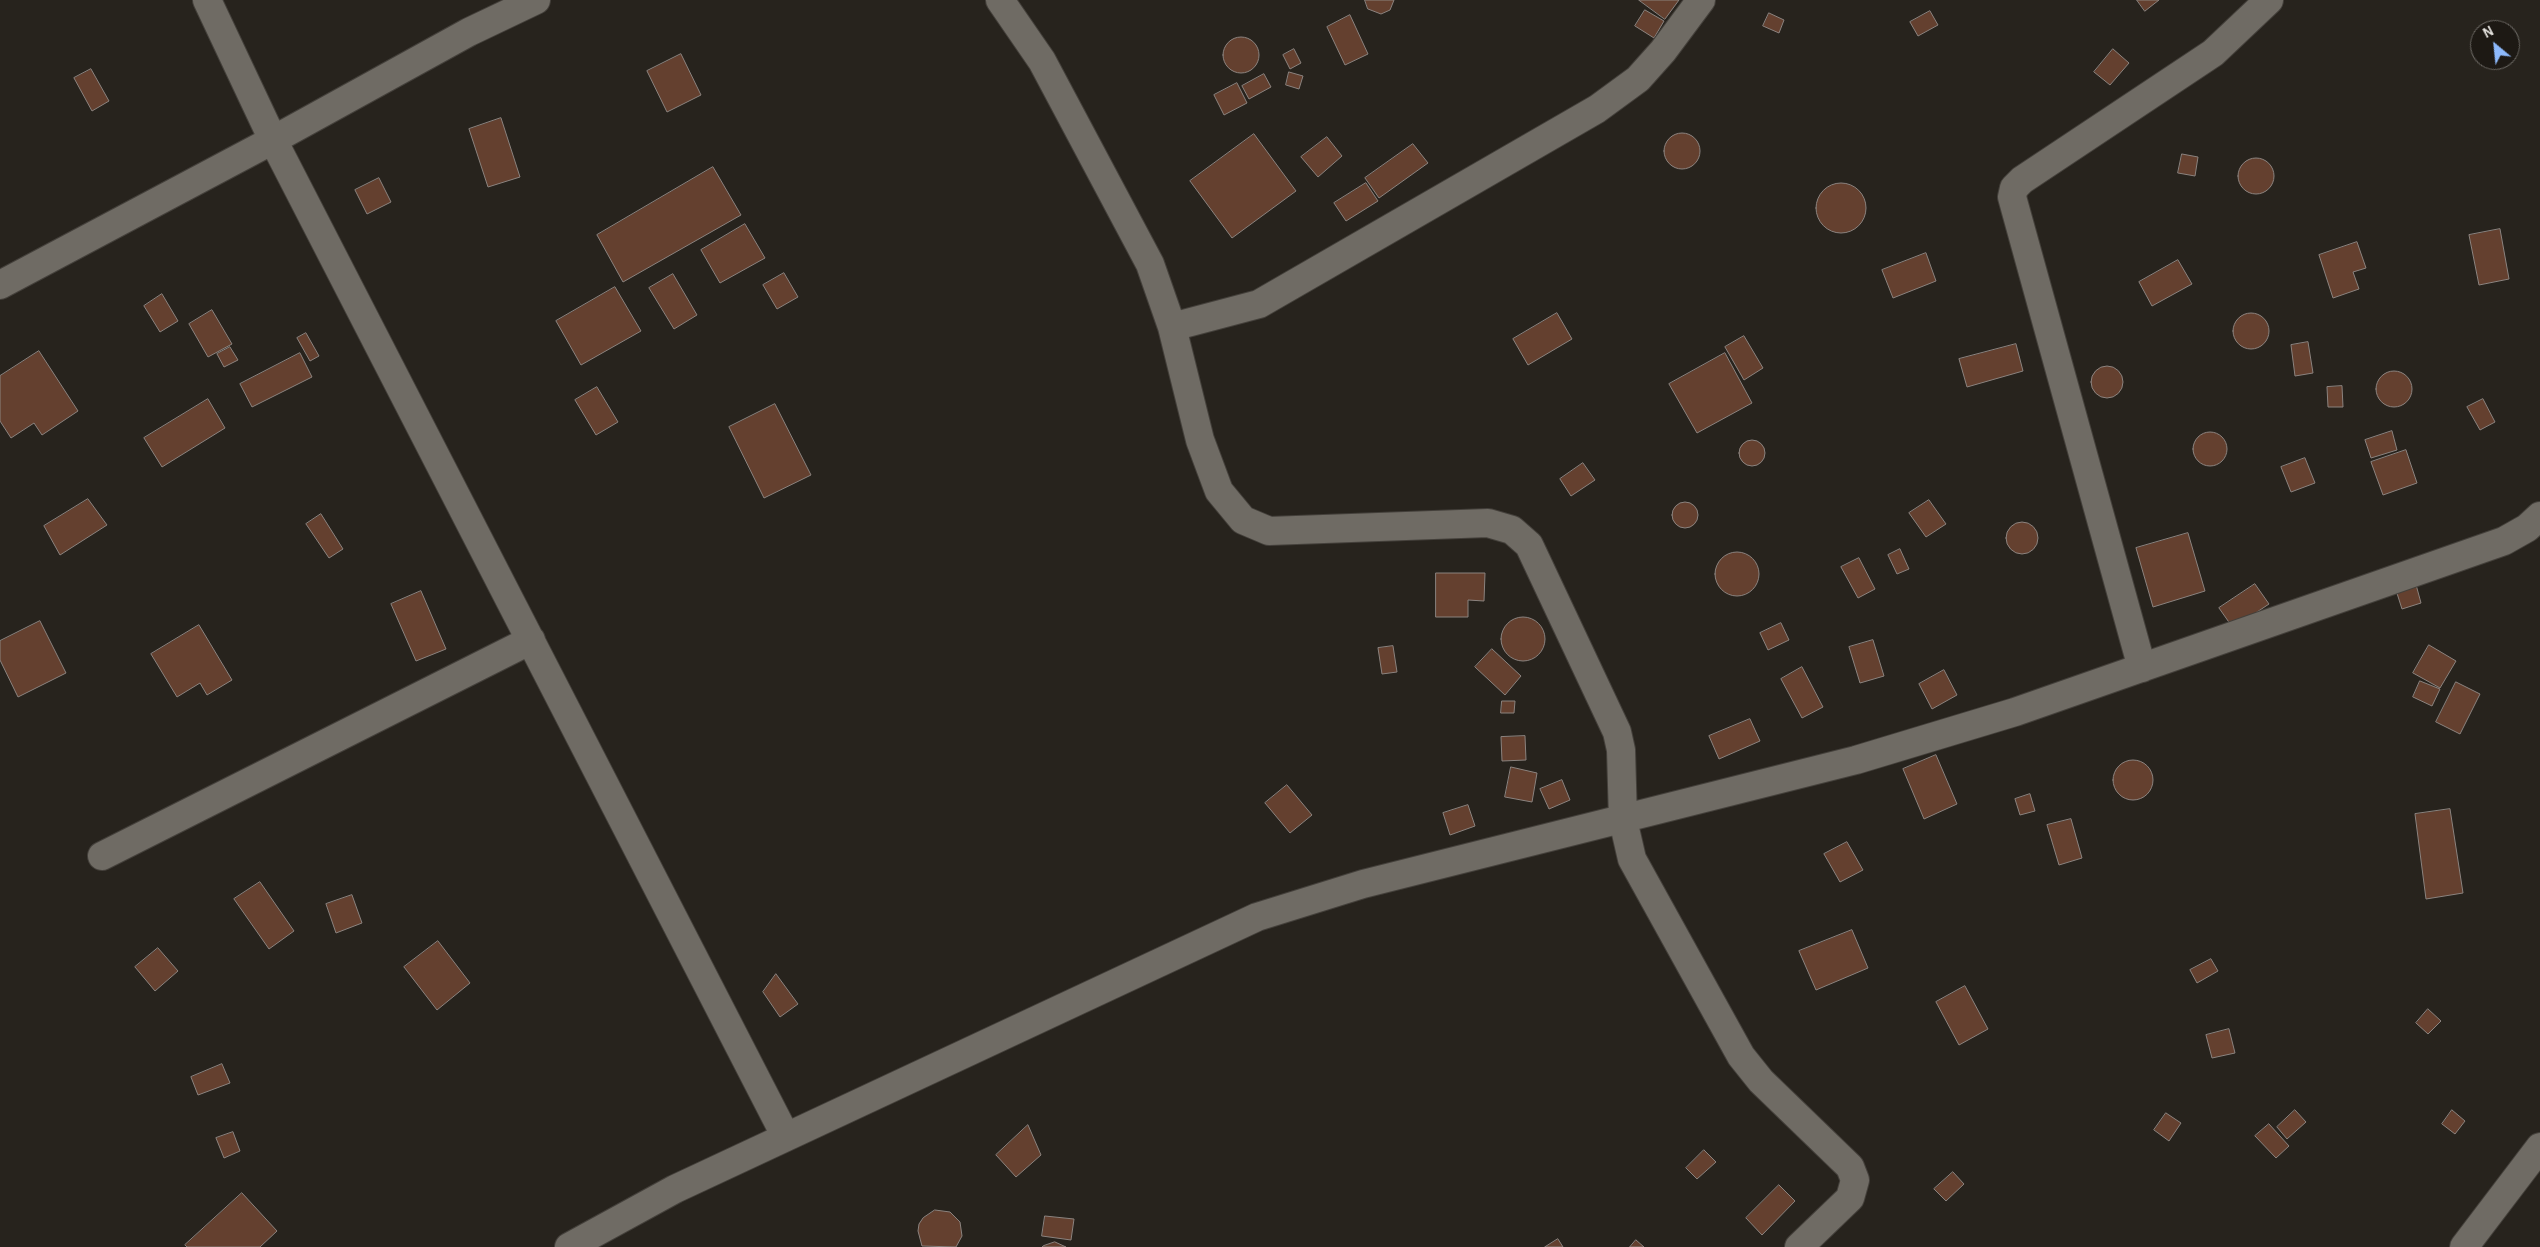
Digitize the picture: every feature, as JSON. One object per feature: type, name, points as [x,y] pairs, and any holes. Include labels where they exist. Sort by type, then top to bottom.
[{"type":"street","points":[[207,0],[273,140],[786,1137]]},
{"type":"street","points":[[0,286],[273,140],[469,32],[536,0]]},
{"type":"street","points":[[1000,0],[1042,61],[1150,264],[1172,327],[1200,440],[1219,491],[1243,520],[1269,532],[1488,522],[1512,530],[1528,545],[1617,732],[1621,750],[1623,820],[1632,859],[1741,1056],[1762,1081],[1850,1167],[1856,1180],[1850,1198],[1799,1247]]},
{"type":"street","points":[[1172,327],[1259,304],[1597,109],[1638,79],[1663,52],[1701,0]]},
{"type":"street","points":[[2142,668],[2012,197],[2014,188],[2022,180],[2213,53],[2268,0]]},
{"type":"street","points":[[570,1247],[675,1189],[1257,917],[1363,884],[1856,760],[2015,712],[2504,541],[2526,528],[2540,516]]},
{"type":"street","points":[[102,856],[530,640]]},
{"type":"street","points":[[2464,1247],[2540,1147]]},
{"type":"building","points":[[1365,0],[1394,0],[1390,10],[1381,14],[1368,9]]},
{"type":"building","points":[[1639,0],[1679,0],[1665,19]]},
{"type":"building","points":[[2137,0],[2159,0],[2145,11]]},
{"type":"building","points":[[1645,10],[1664,21],[1654,38],[1635,26]]},
{"type":"building","points":[[1930,11],[1938,25],[1918,36],[1910,22]]},
{"type":"building","points":[[1769,13],[1784,20],[1779,33],[1763,26]]},
{"type":"building","points":[[1350,15],[1368,54],[1345,65],[1327,27]]},
{"type":"building","points":[[1241,37],[1248,38],[1254,42],[1258,48],[1258,62],[1254,68],[1248,72],[1241,73],[1234,72],[1228,68],[1224,62],[1223,55],[1224,48],[1228,42],[1234,38]]},
{"type":"building","points":[[1294,49],[1301,63],[1290,69],[1283,55]]},
{"type":"building","points":[[2113,49],[2129,63],[2110,85],[2094,72]]},
{"type":"building","points":[[681,54],[701,95],[667,112],[647,71]]},
{"type":"building","points":[[91,69],[109,101],[92,111],[74,78]]},
{"type":"building","points":[[1289,72],[1303,76],[1299,89],[1286,85]]},
{"type":"building","points":[[1264,74],[1271,87],[1249,99],[1242,86]]},
{"type":"building","points":[[1237,83],[1247,103],[1224,115],[1214,95]]},
{"type":"building","points":[[501,118],[520,177],[488,187],[469,129]]},
{"type":"building","points":[[1682,133],[1689,134],[1695,138],[1699,144],[1699,158],[1695,164],[1689,168],[1682,169],[1675,168],[1669,164],[1665,158],[1664,151],[1665,144],[1669,138],[1675,134]]},
{"type":"building","points":[[1254,134],[1296,191],[1232,238],[1190,181]]},
{"type":"building","points":[[1327,137],[1342,156],[1318,177],[1301,157]]},
{"type":"building","points":[[1413,144],[1428,163],[1379,198],[1365,178]]},
{"type":"building","points":[[2182,154],[2198,157],[2195,176],[2178,173]]},
{"type":"building","points":[[2256,158],[2263,159],[2269,163],[2273,169],[2273,183],[2269,189],[2263,193],[2256,194],[2249,193],[2243,189],[2239,183],[2238,176],[2239,169],[2243,163],[2249,159]]},
{"type":"building","points":[[713,167],[741,215],[623,282],[597,235]]},
{"type":"building","points":[[379,178],[391,202],[367,214],[355,190]]},
{"type":"building","points":[[1366,183],[1378,201],[1346,221],[1334,203]]},
{"type":"building","points":[[1841,183],[1850,185],[1861,194],[1866,208],[1864,217],[1855,228],[1841,233],[1832,231],[1821,222],[1816,208],[1818,199],[1827,188]]},
{"type":"building","points":[[745,224],[765,258],[720,283],[701,250]]},
{"type":"building","points":[[2500,229],[2509,279],[2479,285],[2469,235]]},
{"type":"building","points":[[2357,242],[2366,268],[2353,272],[2359,289],[2333,298],[2319,255]]},
{"type":"building","points":[[1926,253],[1936,281],[1893,298],[1882,270]]},
{"type":"building","points":[[2178,260],[2192,284],[2152,306],[2139,282]]},
{"type":"building","points":[[784,273],[798,297],[777,309],[763,285]]},
{"type":"building","points":[[673,274],[697,315],[674,329],[649,288]]},
{"type":"building","points":[[615,287],[641,331],[581,365],[556,321]]},
{"type":"building","points":[[162,294],[178,321],[160,332],[144,306]]},
{"type":"building","points":[[212,310],[232,344],[208,357],[189,324]]},
{"type":"building","points":[[1557,313],[1572,339],[1528,365],[1513,339]]},
{"type":"building","points":[[2251,313],[2258,314],[2264,318],[2268,324],[2268,338],[2264,344],[2258,348],[2251,349],[2244,348],[2238,344],[2234,338],[2233,331],[2234,324],[2238,318],[2244,314]]},
{"type":"building","points":[[306,333],[319,356],[310,361],[297,338]]},
{"type":"building","points":[[1744,336],[1763,368],[1744,380],[1725,347]]},
{"type":"building","points":[[2308,342],[2313,373],[2295,376],[2291,345]]},
{"type":"building","points":[[2016,344],[2023,371],[1967,387],[1959,359]]},
{"type":"building","points":[[230,347],[238,360],[224,367],[217,354]]},
{"type":"building","points":[[39,351],[78,411],[42,435],[34,423],[11,438],[0,421],[0,376]]},
{"type":"building","points":[[300,353],[312,377],[252,407],[240,384]]},
{"type":"building","points":[[1725,353],[1752,403],[1697,433],[1669,384]]},
{"type":"building","points":[[2107,366],[2119,370],[2123,382],[2119,394],[2107,398],[2095,394],[2091,382],[2095,370]]},
{"type":"building","points":[[2394,371],[2401,372],[2407,376],[2411,382],[2411,396],[2407,402],[2401,406],[2394,407],[2387,406],[2381,402],[2377,396],[2376,389],[2377,382],[2381,376],[2387,372]]},
{"type":"building","points":[[2342,386],[2343,407],[2328,407],[2327,387]]},
{"type":"building","points":[[597,387],[618,422],[596,435],[575,400]]},
{"type":"building","points":[[208,399],[225,428],[162,467],[144,438]]},
{"type":"building","points":[[2483,399],[2495,422],[2480,430],[2467,407]]},
{"type":"building","points":[[775,404],[811,475],[764,498],[729,427]]},
{"type":"building","points":[[2392,431],[2397,450],[2371,458],[2365,440]]},
{"type":"building","points":[[2210,432],[2217,433],[2222,437],[2226,442],[2226,456],[2222,461],[2217,465],[2210,466],[2203,465],[2198,461],[2194,456],[2193,449],[2194,442],[2198,437],[2203,433]]},
{"type":"building","points":[[1752,440],[1761,444],[1765,453],[1761,462],[1752,466],[1743,462],[1739,453],[1743,444]]},
{"type":"building","points":[[2406,450],[2417,483],[2383,495],[2371,462]]},
{"type":"building","points":[[2305,458],[2315,483],[2291,492],[2281,467]]},
{"type":"building","points":[[1583,463],[1595,480],[1571,496],[1560,479]]},
{"type":"building","points":[[88,499],[107,525],[60,555],[44,526]]},
{"type":"building","points":[[1929,500],[1946,524],[1926,537],[1909,513]]},
{"type":"building","points":[[1685,502],[1694,506],[1698,515],[1694,524],[1685,528],[1676,524],[1672,515],[1676,506]]},
{"type":"building","points":[[321,514],[343,549],[329,558],[306,524]]},
{"type":"building","points":[[2022,522],[2034,526],[2038,538],[2034,550],[2022,554],[2010,550],[2006,538],[2010,526]]},
{"type":"building","points":[[2188,533],[2205,591],[2153,607],[2136,548]]},
{"type":"building","points":[[1900,549],[1909,569],[1897,574],[1888,555]]},
{"type":"building","points":[[1741,552],[1753,558],[1758,565],[1758,583],[1753,590],[1746,595],[1733,596],[1725,593],[1718,586],[1715,570],[1718,562],[1725,555]]},
{"type":"building","points":[[1859,558],[1875,589],[1858,598],[1841,567]]},
{"type":"building","points":[[1436,573],[1485,573],[1484,601],[1468,600],[1468,617],[1436,617]]},
{"type":"building","points":[[2415,581],[2421,603],[2402,609],[2395,587]]},
{"type":"building","points":[[2255,584],[2269,604],[2233,628],[2219,608]]},
{"type":"building","points":[[421,591],[446,649],[416,661],[391,604]]},
{"type":"building","points":[[1527,617],[1539,623],[1544,630],[1544,648],[1539,655],[1532,660],[1519,661],[1511,658],[1504,651],[1501,635],[1504,627],[1511,620]]},
{"type":"building","points":[[40,621],[66,673],[18,697],[0,660],[0,641]]},
{"type":"building","points":[[1781,623],[1789,640],[1768,650],[1760,633]]},
{"type":"building","points":[[199,625],[232,680],[207,695],[200,683],[177,697],[151,654]]},
{"type":"building","points":[[1873,640],[1884,676],[1860,683],[1849,647]]},
{"type":"building","points":[[2429,645],[2456,661],[2440,688],[2413,673]]},
{"type":"building","points":[[1393,646],[1397,672],[1382,674],[1378,648]]},
{"type":"building","points":[[1492,649],[1521,676],[1505,695],[1475,667]]},
{"type":"building","points":[[1802,667],[1823,707],[1802,718],[1781,679]]},
{"type":"building","points":[[1944,670],[1957,695],[1932,709],[1919,684]]},
{"type":"building","points":[[2420,681],[2440,689],[2432,706],[2413,697]]},
{"type":"building","points":[[2456,682],[2480,694],[2460,734],[2436,722]]},
{"type":"building","points":[[1502,701],[1515,701],[1514,713],[1501,713]]},
{"type":"building","points":[[1750,719],[1760,741],[1719,759],[1709,736]]},
{"type":"building","points":[[1525,736],[1526,760],[1502,761],[1501,737]]},
{"type":"building","points":[[1936,755],[1957,804],[1924,819],[1903,769]]},
{"type":"building","points":[[2137,760],[2144,763],[2150,769],[2153,780],[2152,788],[2144,797],[2137,800],[2129,800],[2122,797],[2114,788],[2113,776],[2116,769],[2125,761]]},
{"type":"building","points":[[1511,767],[1537,773],[1532,802],[1505,797]]},
{"type":"building","points":[[1562,780],[1570,800],[1549,809],[1540,789]]},
{"type":"building","points":[[1287,785],[1312,815],[1290,833],[1265,803]]},
{"type":"building","points":[[2030,794],[2035,811],[2020,815],[2015,799]]},
{"type":"building","points":[[1468,805],[1475,826],[1450,835],[1443,813]]},
{"type":"building","points":[[2450,809],[2463,893],[2426,899],[2415,814]]},
{"type":"building","points":[[2071,819],[2082,858],[2059,865],[2047,825]]},
{"type":"building","points":[[1847,842],[1863,870],[1840,882],[1824,854]]},
{"type":"building","points":[[260,882],[294,931],[269,949],[234,899]]},
{"type":"building","points":[[352,895],[362,923],[336,933],[326,904]]},
{"type":"building","points":[[1852,930],[1868,968],[1816,990],[1799,951]]},
{"type":"building","points":[[438,941],[470,983],[437,1010],[404,967]]},
{"type":"building","points":[[158,948],[178,971],[155,991],[135,967]]},
{"type":"building","points":[[2211,959],[2218,971],[2197,983],[2190,970]]},
{"type":"building","points":[[776,974],[798,1004],[780,1017],[763,992]]},
{"type":"building","points":[[1965,986],[1988,1029],[1959,1045],[1936,1002]]},
{"type":"building","points":[[2428,1009],[2441,1021],[2428,1034],[2416,1023]]},
{"type":"building","points":[[2229,1029],[2235,1053],[2212,1058],[2206,1035]]},
{"type":"building","points":[[222,1064],[230,1083],[198,1095],[191,1077]]},
{"type":"building","points":[[2295,1110],[2306,1122],[2287,1139],[2277,1127]]},
{"type":"building","points":[[2452,1110],[2465,1121],[2455,1134],[2442,1124]]},
{"type":"building","points":[[2166,1113],[2181,1123],[2169,1141],[2154,1130]]},
{"type":"building","points":[[2269,1124],[2289,1146],[2276,1158],[2255,1136]]},
{"type":"building","points":[[1028,1125],[1041,1155],[1016,1177],[996,1155]]},
{"type":"building","points":[[233,1132],[240,1151],[224,1158],[216,1138]]},
{"type":"building","points":[[1704,1150],[1716,1162],[1697,1179],[1686,1168]]},
{"type":"building","points":[[1953,1172],[1964,1184],[1946,1201],[1934,1189]]},
{"type":"building","points":[[1779,1185],[1795,1201],[1762,1235],[1746,1218]]},
{"type":"building","points":[[242,1193],[277,1231],[260,1247],[187,1247],[185,1245]]},
{"type":"building","points":[[935,1210],[950,1212],[960,1222],[962,1236],[956,1247],[922,1246],[918,1231],[919,1224],[923,1218]]},
{"type":"building","points":[[1045,1216],[1074,1219],[1071,1240],[1042,1236]]},
{"type":"building","points":[[1558,1239],[1563,1247],[1545,1247]]},
{"type":"building","points":[[1636,1240],[1644,1247],[1630,1247]]},
{"type":"building","points":[[1055,1242],[1066,1247],[1042,1247],[1043,1246]]}]
